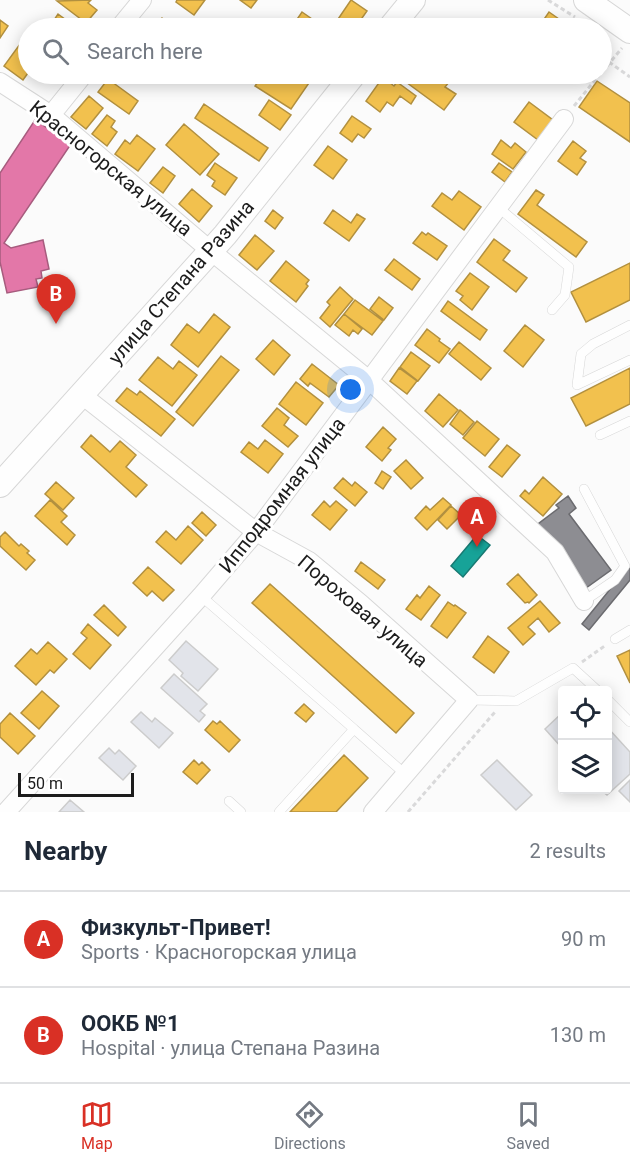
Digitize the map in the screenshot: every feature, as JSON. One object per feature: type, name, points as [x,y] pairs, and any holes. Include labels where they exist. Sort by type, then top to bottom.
[{"type":"main road","points":[[398,18],[413,0]]},
{"type":"main road","points":[[612,29],[626,39]]},
{"type":"main road","name":"улица Степана Разина","points":[[0,485],[211,251],[346,84]]},
{"type":"street","points":[[127,18],[142,0]]},
{"type":"street","name":"Красногорская улица","points":[[0,82],[51,115],[211,251],[370,381],[555,552],[584,601]]},
{"type":"street","points":[[51,115],[76,84]]},
{"type":"street","name":"Ипподромная улица","points":[[6,812],[256,532],[564,119]]},
{"type":"street","name":"Пороховая улица","points":[[82,395],[256,532],[309,561],[469,700]]},
{"type":"street","points":[[374,812],[469,700]]},
{"type":"lane","points":[[499,208],[569,267],[565,295],[552,310]]},
{"type":"lane","points":[[630,325],[592,344],[581,354],[577,385],[630,360]]},
{"type":"lane","points":[[600,435],[630,421]]},
{"type":"lane","points":[[584,489],[625,566],[615,580],[584,601]]},
{"type":"lane","points":[[201,596],[405,774]]},
{"type":"lane","points":[[615,639],[630,630]]},
{"type":"lane","points":[[469,700],[516,701],[573,668],[593,686]]},
{"type":"lane","points":[[612,704],[630,722]]},
{"type":"lane","points":[[279,812],[354,729]]},
{"type":"lane","points":[[229,801],[242,812]]},
{"type":"path","points":[[548,0],[585,11]]},
{"type":"path","points":[[612,58],[626,39]]},
{"type":"path","points":[[612,64],[630,77]]},
{"type":"path","points":[[564,119],[592,84]]},
{"type":"path","points":[[573,668],[615,639]]},
{"type":"path","points":[[408,812],[504,702]]},
{"type":"building: Homes","points":[[91,0],[88,3],[97,10],[90,18],[79,18],[57,1]]},
{"type":"building: Homes","points":[[177,0],[205,0],[194,15],[176,2]]},
{"type":"building: Homes","points":[[240,0],[257,0],[251,8]]},
{"type":"building: Homes","points":[[351,0],[367,11],[362,18],[339,18]]},
{"type":"building: Homes","points":[[302,12],[311,18],[298,18]]},
{"type":"building: Homes","points":[[549,12],[558,18],[545,18]]},
{"type":"building: Homes","points":[[0,20],[8,26],[0,38]]},
{"type":"building: Homes","points":[[18,47],[18,76],[4,66]]},
{"type":"building: Homes","points":[[104,84],[115,84],[138,101],[129,114],[98,92]]},
{"type":"building: Homes","points":[[256,84],[308,84],[291,109],[255,86]]},
{"type":"building: Homes","points":[[378,84],[394,86],[400,84],[416,96],[411,104],[400,96],[393,106],[387,102],[380,112],[366,101]]},
{"type":"building: Homes","points":[[409,84],[448,84],[445,87],[456,94],[444,110]]},
{"type":"building: Homes","points":[[595,84],[602,84],[630,103],[630,142],[579,107]]},
{"type":"building: Homes","points":[[89,96],[103,108],[86,129],[71,117]]},
{"type":"building: Homes","points":[[269,100],[291,115],[280,130],[259,115]]},
{"type":"building: Homes","points":[[529,102],[553,120],[538,140],[514,122]]},
{"type":"building: Homes","points":[[204,104],[268,148],[259,161],[195,118]]},
{"type":"building: Homes","points":[[107,115],[115,121],[111,127],[117,132],[107,146],[92,134]]},
{"type":"building: Homes","points":[[352,116],[371,129],[364,138],[358,134],[352,142],[340,133]]},
{"type":"building: Homes","points":[[184,124],[219,154],[200,175],[166,145]]},
{"type":"building: Homes","points":[[137,135],[155,149],[138,171],[115,154],[125,140],[130,144]]},
{"type":"building: Homes","points":[[501,140],[511,148],[515,143],[526,152],[513,169],[492,154]]},
{"type":"building: Homes","points":[[573,141],[586,151],[580,158],[586,162],[577,175],[558,161]]},
{"type":"building: Homes","points":[[328,146],[347,160],[333,179],[314,165]]},
{"type":"building: Homes","points":[[215,163],[237,178],[225,195],[212,186],[215,181],[207,175]]},
{"type":"building: Homes","points":[[499,163],[512,172],[505,182],[492,172]]},
{"type":"building: Homes","points":[[163,167],[175,176],[163,193],[150,183]]},
{"type":"building: Homes","points":[[192,189],[212,206],[199,222],[179,204]]},
{"type":"building: Homes","points":[[536,190],[544,195],[537,205],[587,242],[576,257],[518,214]]},
{"type":"building: Homes","points":[[459,191],[481,207],[464,230],[432,206],[442,193],[452,200]]},
{"type":"building: Homes","points":[[273,210],[283,218],[275,229],[265,221]]},
{"type":"building: Homes","points":[[333,210],[351,223],[357,214],[365,219],[349,241],[324,223]]},
{"type":"building: Homes","points":[[422,232],[426,235],[428,233],[447,246],[437,260],[413,243]]},
{"type":"building: Homes","points":[[255,235],[274,251],[257,270],[239,255]]},
{"type":"building: Homes","points":[[494,239],[510,251],[503,260],[527,278],[516,292],[477,262]]},
{"type":"building: Homes","points":[[394,259],[420,279],[412,290],[385,270]]},
{"type":"building: Homes","points":[[286,261],[309,280],[306,284],[308,286],[296,302],[270,281]]},
{"type":"building: Homes","points":[[630,263],[630,300],[586,322],[571,292]]},
{"type":"building: Homes","points":[[470,273],[489,287],[472,310],[460,300],[463,296],[456,291]]},
{"type":"building: Homes","points":[[340,287],[353,299],[330,327],[320,318],[330,305],[327,302]]},
{"type":"building: Homes","points":[[379,297],[393,308],[384,320],[370,309]]},
{"type":"building: Homes","points":[[355,300],[383,321],[372,335],[344,314]]},
{"type":"building: Homes","points":[[448,301],[487,330],[480,340],[441,311]]},
{"type":"building: Homes","points":[[214,314],[230,327],[198,367],[171,345],[187,324],[199,333]]},
{"type":"building: Homes","points":[[344,314],[362,329],[358,334],[353,330],[349,336],[335,325]]},
{"type":"building: Homes","points":[[525,325],[544,340],[523,367],[504,351]]},
{"type":"building: Homes","points":[[427,329],[450,349],[439,363],[415,345]]},
{"type":"building: Homes","points":[[273,340],[290,355],[274,375],[256,359]]},
{"type":"building: Homes","points":[[459,342],[491,368],[481,380],[449,354]]},
{"type":"building: Homes","points":[[411,352],[430,366],[418,381],[400,367]]},
{"type":"building: Homes","points":[[221,356],[239,370],[193,426],[176,412]]},
{"type":"building: Homes","points":[[158,357],[173,369],[179,361],[197,375],[172,406],[139,380]]},
{"type":"building: Homes","points":[[312,364],[339,385],[329,397],[310,383],[308,386],[300,379]]},
{"type":"building: Homes","points":[[399,368],[417,381],[407,394],[390,381]]},
{"type":"building: Homes","points":[[630,368],[630,404],[586,426],[571,398]]},
{"type":"building: Homes","points":[[296,382],[323,403],[306,425],[279,404]]},
{"type":"building: Homes","points":[[127,388],[137,395],[140,391],[175,419],[161,436],[116,401]]},
{"type":"building: Homes","points":[[439,394],[458,410],[443,427],[425,411]]},
{"type":"building: Homes","points":[[277,408],[289,418],[284,425],[298,436],[288,447],[262,426]]},
{"type":"building: Homes","points":[[460,410],[474,422],[463,435],[450,424]]},
{"type":"building: Homes","points":[[477,421],[499,439],[485,456],[463,438]]},
{"type":"building: Homes","points":[[383,427],[396,439],[388,448],[391,450],[382,461],[366,447]]},
{"type":"building: Homes","points":[[91,435],[110,452],[120,441],[136,455],[126,467],[147,485],[136,497],[81,447]]},
{"type":"building: Homes","points":[[265,440],[283,454],[268,473],[241,452],[249,442],[258,449]]},
{"type":"building: Homes","points":[[507,445],[520,455],[502,477],[489,467]]},
{"type":"building: Homes","points":[[406,460],[423,478],[411,489],[394,471]]},
{"type":"building: Homes","points":[[382,471],[391,477],[383,489],[375,483]]},
{"type":"building: Homes","points":[[543,477],[562,494],[543,516],[520,496],[525,490],[529,494]]},
{"type":"building: Homes","points":[[343,478],[352,486],[355,482],[367,492],[355,506],[334,488]]},
{"type":"building: Homes","points":[[56,482],[74,498],[63,510],[45,494]]},
{"type":"building: Homes","points":[[443,498],[451,505],[427,530],[415,518],[426,506],[430,510]]},
{"type":"building: Homes","points":[[50,500],[67,516],[61,522],[75,535],[67,545],[35,516]]},
{"type":"building: Homes","points":[[324,501],[330,507],[336,501],[347,510],[330,530],[312,515]]},
{"type":"building: Homes","points":[[451,506],[461,515],[447,529],[438,520]]},
{"type":"building: Homes","points":[[202,512],[216,525],[206,536],[192,523]]},
{"type":"building: Homes","points":[[188,526],[203,540],[181,564],[156,542],[166,531],[176,540]]},
{"type":"building: Homes","points":[[5,532],[19,546],[21,544],[29,551],[27,553],[35,560],[26,570],[0,546],[0,537]]},
{"type":"building: Homes","points":[[361,562],[385,580],[378,589],[355,571]]},
{"type":"building: Homes","points":[[148,567],[174,590],[163,601],[152,591],[147,596],[133,583]]},
{"type":"building: Homes","points":[[518,574],[537,595],[529,603],[525,603],[507,584]]},
{"type":"building: Homes","points":[[270,584],[414,713],[396,733],[252,603]]},
{"type":"building: Homes","points":[[429,586],[440,595],[421,620],[406,609],[417,595],[420,598]]},
{"type":"building: Homes","points":[[540,601],[560,623],[549,632],[538,618],[528,627],[535,634],[523,645],[508,628]]},
{"type":"building: Homes","points":[[448,602],[466,613],[447,638],[431,626]]},
{"type":"building: Homes","points":[[104,605],[126,627],[118,636],[94,615]]},
{"type":"building: Homes","points":[[88,624],[111,645],[90,669],[73,654],[87,638],[81,633]]},
{"type":"building: Homes","points":[[488,636],[509,652],[494,673],[473,657]]},
{"type":"building: Homes","points":[[48,642],[67,659],[54,673],[50,670],[36,685],[15,666],[31,649],[37,654]]},
{"type":"building: Homes","points":[[630,650],[630,683],[617,656]]},
{"type":"building: Homes","points":[[42,691],[59,706],[39,729],[21,713]]},
{"type":"building: Homes","points":[[304,704],[314,713],[306,722],[295,713]]},
{"type":"building: Homes","points":[[10,713],[35,736],[18,754],[0,737],[0,724]]},
{"type":"building: Homes","points":[[213,721],[217,724],[220,721],[240,740],[229,752],[205,730]]},
{"type":"building: Homes","points":[[344,755],[368,778],[336,812],[290,812]]},
{"type":"building: Homes","points":[[194,760],[199,765],[202,762],[210,770],[197,784],[183,772]]},
{"type":"building: Health","points":[[35,120],[71,144],[4,243],[11,248],[43,240],[49,269],[41,271],[42,278],[36,279],[38,287],[7,293],[0,262],[0,173]]},
{"type":"building: Public","points":[[477,535],[490,545],[463,577],[451,566]]},
{"type":"building: Industry","points":[[568,496],[576,508],[569,514],[611,570],[586,588],[538,524],[559,508],[556,505]]},
{"type":"building: Industry","points":[[628,567],[630,580],[589,630],[582,624]]},
{"type":"building: Other","points":[[186,641],[218,669],[198,691],[181,676],[183,673],[169,660]]},
{"type":"building: Other","points":[[174,674],[207,704],[200,711],[205,715],[199,722],[161,688]]},
{"type":"building: Other","points":[[141,712],[152,722],[155,718],[173,733],[159,748],[131,722]]},
{"type":"building: Other","points":[[558,717],[558,744],[545,729]]},
{"type":"building: Other","points":[[612,732],[630,752],[630,774],[612,790]]},
{"type":"building: Other","points":[[109,748],[115,754],[119,750],[136,766],[123,780],[99,758]]},
{"type":"building: Other","points":[[497,760],[532,795],[516,810],[481,775]]},
{"type":"building: Other","points":[[630,780],[630,802],[619,791]]},
{"type":"building: Other","points":[[70,800],[84,812],[59,812]]},
{"type":"place","name":"ООКБ №1","points":[[56,324]]},
{"type":"place","name":"Физкульт-Привет!","points":[[477,547]]}]
